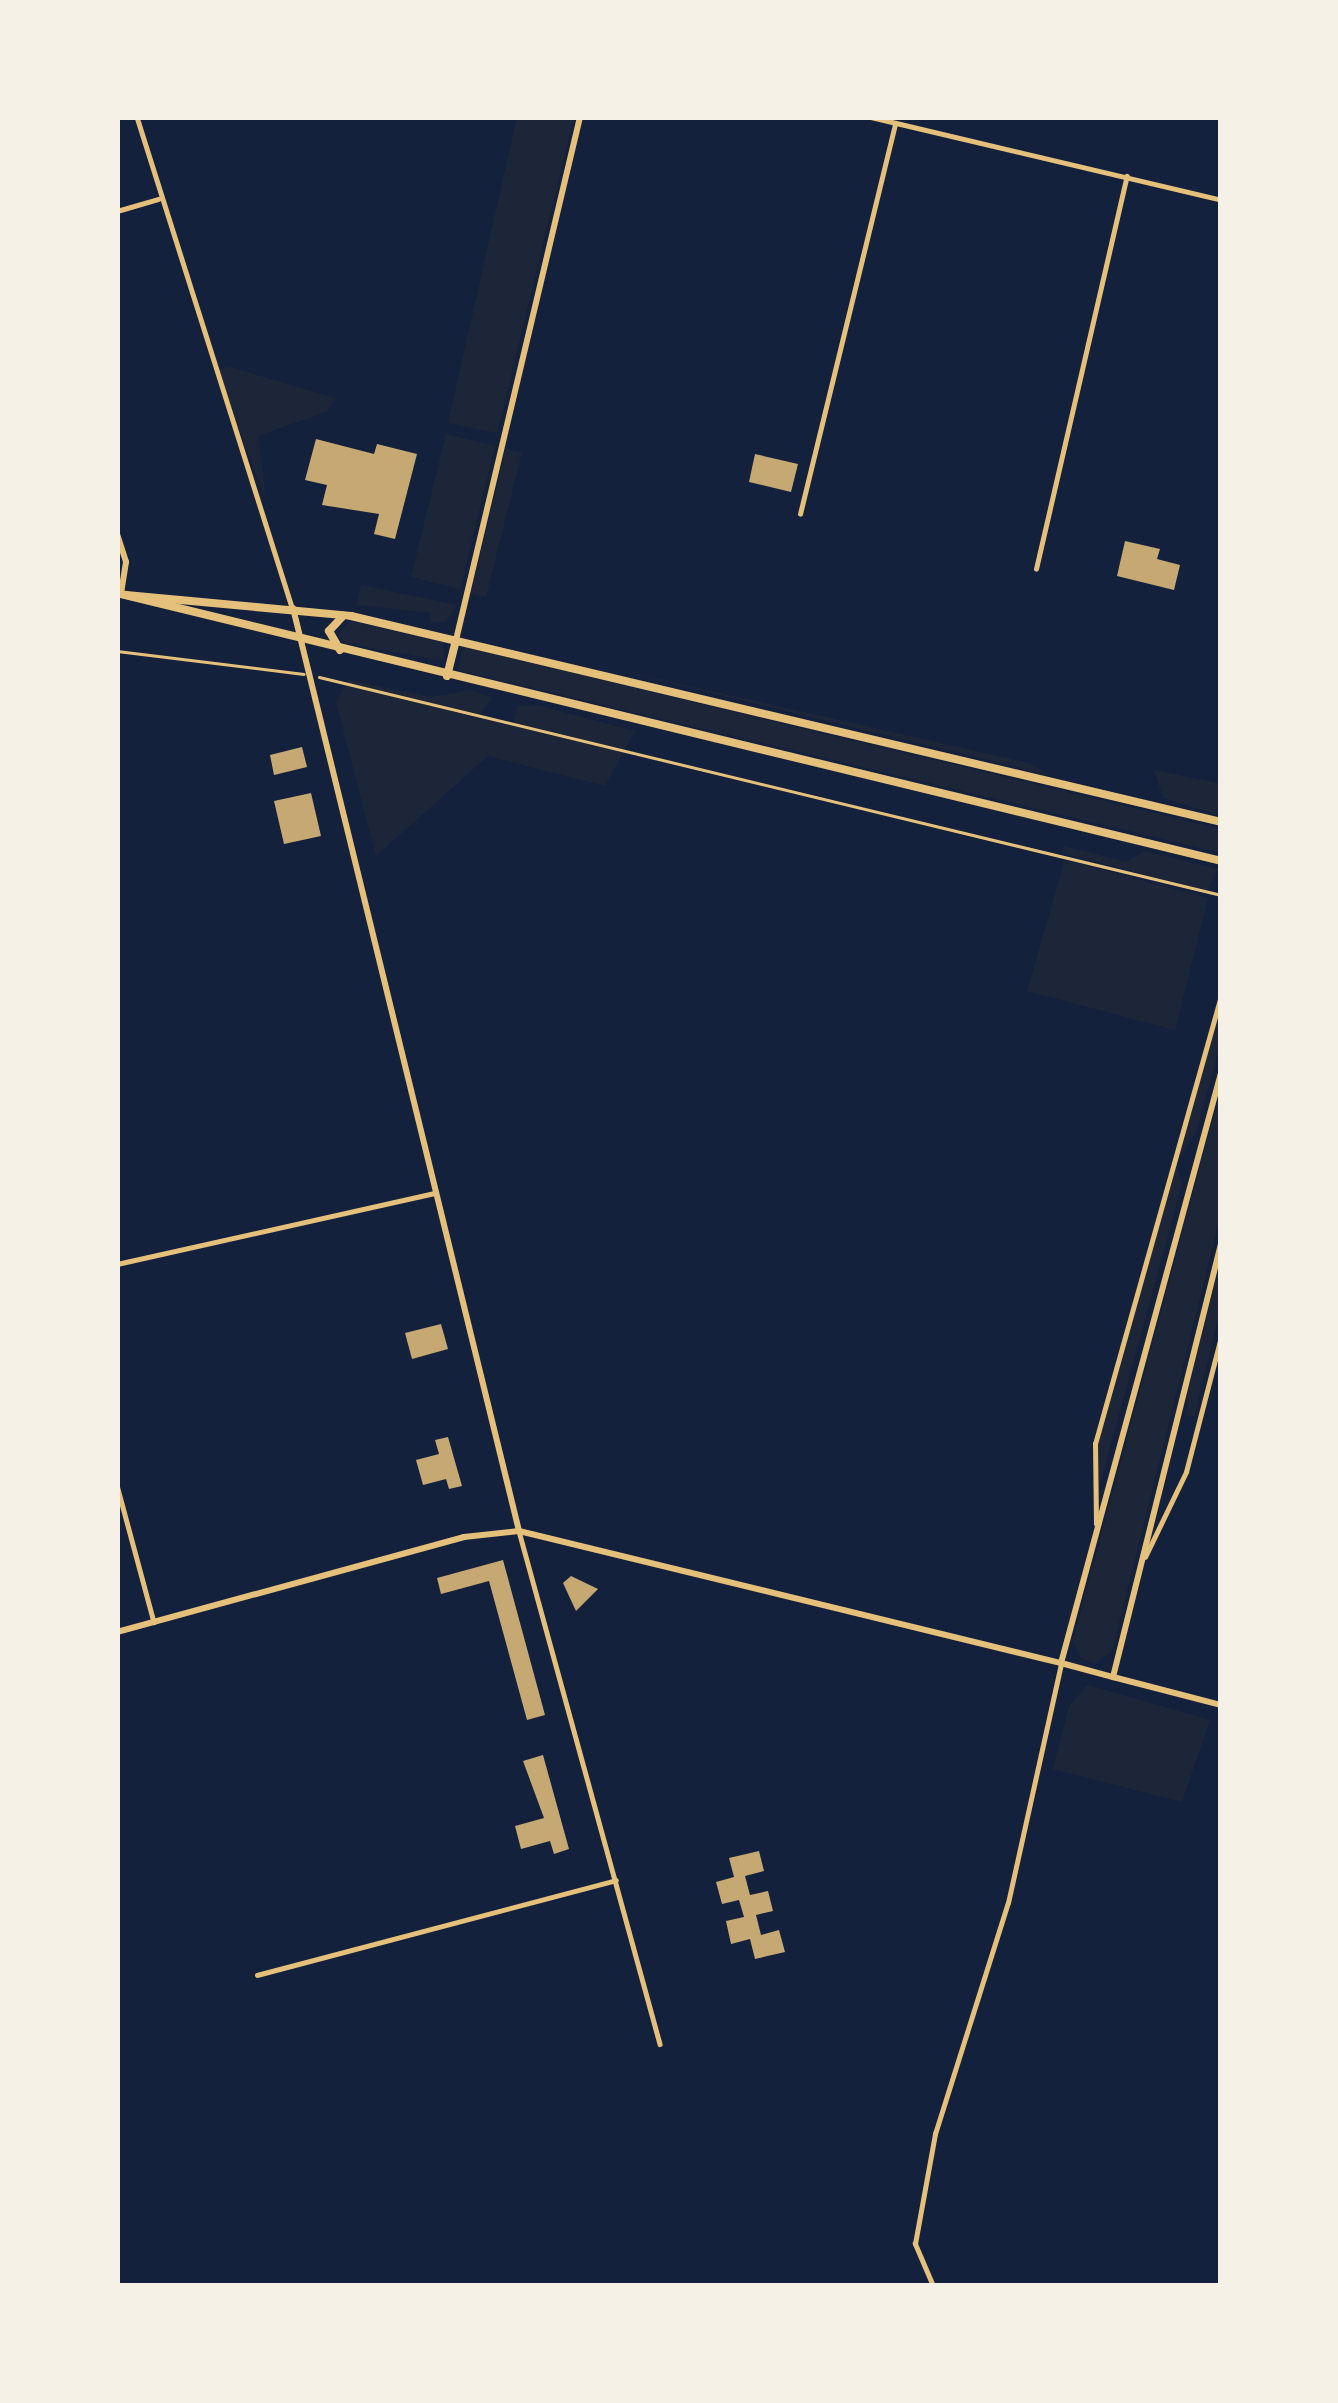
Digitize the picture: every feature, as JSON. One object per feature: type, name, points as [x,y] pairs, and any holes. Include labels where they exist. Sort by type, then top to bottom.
[{"type":"main road","points":[[119,594],[345,615],[1221,822]]},
{"type":"main road","points":[[119,594],[303,643],[1221,861]]},
{"type":"main road","points":[[342,651],[329,632],[345,615]]},
{"type":"main road","points":[[447,676],[456,640]]},
{"type":"street","points":[[137,117],[158,199],[312,676],[519,1531],[660,2044]]},
{"type":"street","points":[[456,640],[580,117]]},
{"type":"street","points":[[872,117],[1221,200]]},
{"type":"street","points":[[800,514],[895,123]]},
{"type":"street","points":[[1036,569],[1127,176]]},
{"type":"street","points":[[117,211],[158,199]]},
{"type":"street","points":[[117,534],[126,562],[119,594]]},
{"type":"street","points":[[1096,1535],[1094,1444],[1221,996]]},
{"type":"street","points":[[933,2286],[915,2243],[935,2134],[1008,1903],[1061,1663],[1221,1073]]},
{"type":"street","points":[[117,1264],[434,1193]]},
{"type":"street","points":[[1113,1677],[1221,1243]]},
{"type":"street","points":[[1140,1567],[1186,1472],[1221,1337]]},
{"type":"street","points":[[117,1485],[154,1622]]},
{"type":"street","points":[[117,1632],[464,1537],[519,1531],[1221,1705]]},
{"type":"street","points":[[257,1975],[616,1880]]},
{"type":"path","points":[[117,651],[312,676],[1221,895]]},
{"type":"shaded area","points":[[517,117],[574,117],[497,433],[448,423]]},
{"type":"shaded area","points":[[226,366],[336,398],[328,411],[258,436],[266,500],[217,373]]},
{"type":"shaded area","points":[[446,434],[495,446],[460,589],[411,577]]},
{"type":"shaded area","points":[[506,449],[522,452],[486,597],[471,594]]},
{"type":"shaded area","points":[[361,585],[457,605],[446,622],[430,623],[430,613],[357,605]]},
{"type":"shaded area","points":[[349,621],[443,643],[444,661],[345,643],[339,634]]},
{"type":"shaded area","points":[[463,647],[1221,829],[1221,853],[458,670]]},
{"type":"shaded area","points":[[588,663],[1029,763],[1050,775]]},
{"type":"shaded area","points":[[349,680],[431,697],[472,690],[492,698],[478,717],[512,726],[518,706],[537,705],[635,731],[605,786],[488,756],[376,856],[336,702]]},
{"type":"shaded area","points":[[1154,770],[1218,783],[1221,816],[1163,798]]},
{"type":"shaded area","points":[[1064,846],[1126,862],[1144,851],[1218,869],[1207,890],[1062,853]]},
{"type":"shaded area","points":[[1065,860],[1208,898],[1175,1030],[1027,991]]},
{"type":"shaded area","points":[[1221,1002],[1221,1041],[1197,1130],[1176,1163],[1182,1184],[1096,1499],[1096,1449]]},
{"type":"shaded area","points":[[1221,1089],[1221,1213],[1112,1652],[1094,1664],[1081,1658],[1073,1640]]},
{"type":"shaded area","points":[[1221,1258],[1221,1308],[1194,1417],[1187,1415],[1187,1397]]},
{"type":"shaded area","points":[[1087,1685],[1210,1720],[1182,1802],[1053,1769],[1069,1706]]},
{"type":"building","points":[[316,439],[374,454],[377,444],[417,454],[395,539],[374,534],[379,514],[322,505],[327,485],[305,480]]},
{"type":"building","points":[[755,454],[798,464],[791,492],[749,482]]},
{"type":"building","points":[[1125,541],[1160,549],[1157,559],[1180,565],[1174,590],[1117,576]]},
{"type":"building","points":[[302,747],[307,767],[274,775],[270,755]]},
{"type":"building","points":[[311,793],[321,836],[284,844],[274,801]]},
{"type":"building","points":[[441,1324],[448,1349],[412,1359],[405,1333]]},
{"type":"building","points":[[448,1437],[462,1486],[449,1489],[446,1479],[423,1485],[416,1460],[439,1454],[435,1440]]},
{"type":"building","points":[[503,1560],[545,1715],[527,1720],[489,1581],[441,1594],[437,1578]]},
{"type":"building","points":[[571,1576],[598,1589],[576,1611],[563,1583]]},
{"type":"building","points":[[543,1755],[569,1849],[554,1854],[550,1841],[521,1849],[515,1826],[544,1818],[523,1761]]},
{"type":"building","points":[[759,1851],[764,1871],[745,1876],[750,1895],[768,1891],[773,1911],[756,1915],[761,1935],[779,1930],[785,1952],[755,1959],[750,1939],[731,1944],[726,1921],[744,1917],[739,1900],[722,1904],[716,1882],[734,1877],[729,1858]]}]
